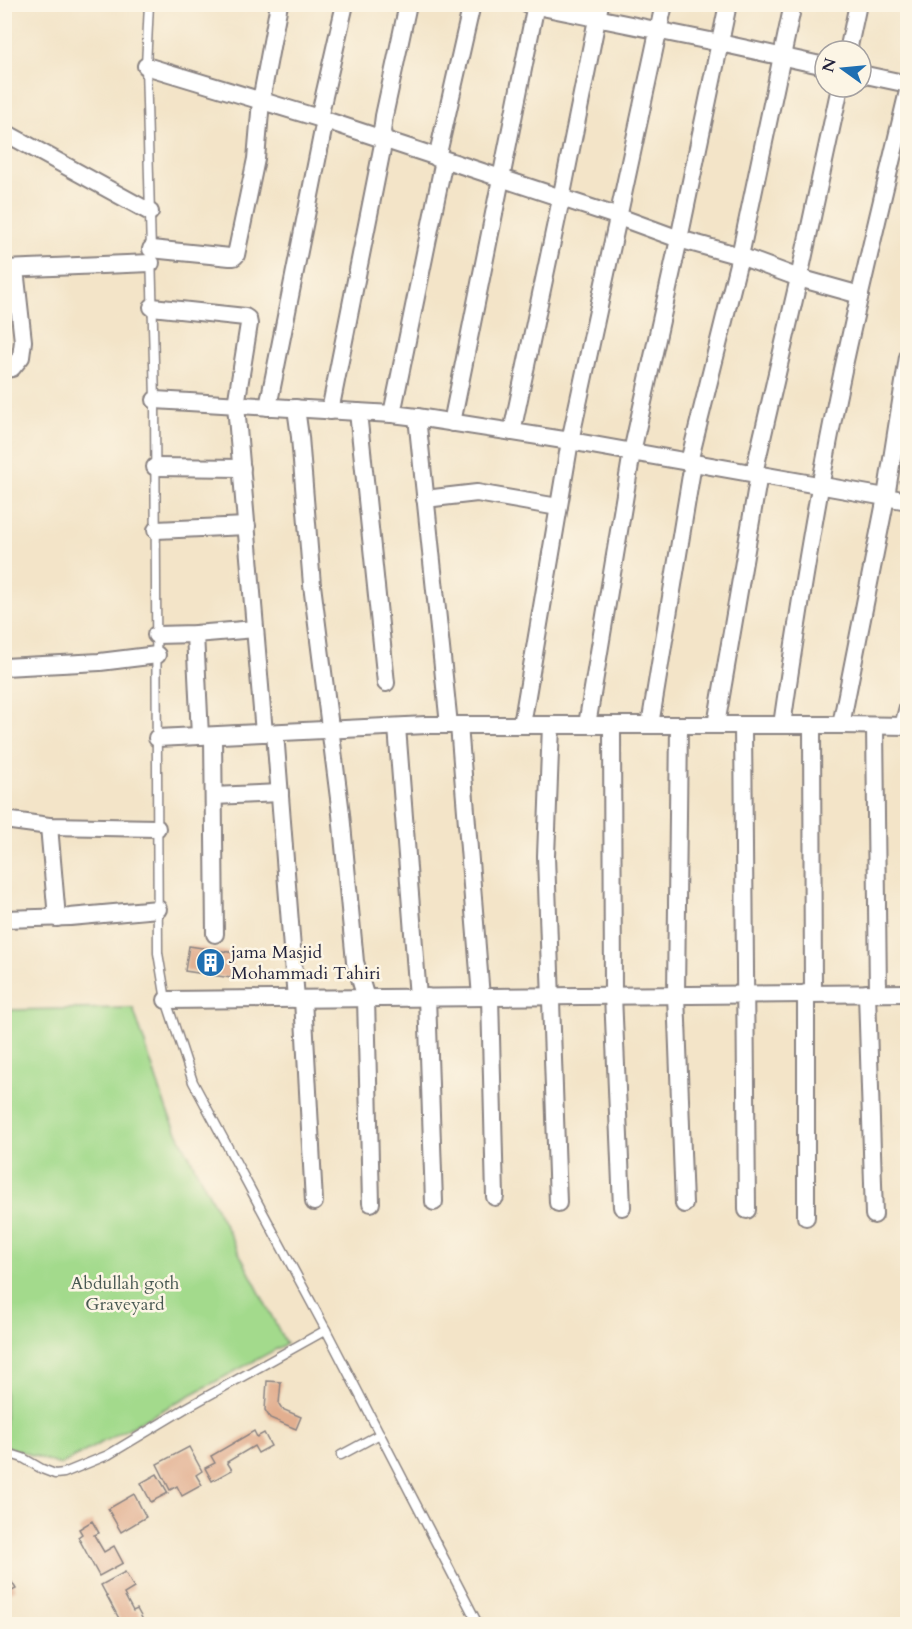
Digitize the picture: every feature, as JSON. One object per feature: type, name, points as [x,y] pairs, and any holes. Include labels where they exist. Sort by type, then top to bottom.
[{"type":"street","points":[[4,369],[12,368],[21,357],[23,341],[10,269],[151,256],[234,257],[236,255],[256,159],[261,101],[279,4]]},
{"type":"street","points":[[268,407],[345,4]]},
{"type":"street","points":[[330,411],[384,139],[382,132],[384,116],[408,4]]},
{"type":"street","points":[[392,414],[472,4]]},
{"type":"street","points":[[522,725],[570,441],[664,4]]},
{"type":"street","points":[[587,725],[632,452],[728,4]]},
{"type":"street","points":[[650,725],[691,462],[740,256],[793,4]]},
{"type":"street","points":[[851,39],[858,4]]},
{"type":"street","points":[[452,423],[533,5],[599,11],[659,30],[813,63]]},
{"type":"street","points":[[512,432],[599,11]]},
{"type":"street","points":[[146,66],[322,119],[679,239],[860,295]]},
{"type":"street","points":[[873,77],[908,84]]},
{"type":"street","points":[[782,725],[820,485],[843,370],[908,91]]},
{"type":"street","points":[[716,725],[757,474],[837,99]]},
{"type":"street","points":[[4,132],[150,212]]},
{"type":"street","points":[[152,307],[245,318],[248,319],[249,324],[236,405],[255,628],[280,794],[299,999],[314,1202]]},
{"type":"street","points":[[841,725],[886,497],[908,357]]},
{"type":"street","points":[[155,400],[417,417],[570,441],[908,501]]},
{"type":"street","points":[[296,408],[312,585],[341,814],[355,962],[366,998],[371,1203]]},
{"type":"street","points":[[358,412],[386,683]]},
{"type":"street","points":[[417,417],[486,997],[495,1197]]},
{"type":"street","points":[[155,467],[242,468]]},
{"type":"street","points":[[425,499],[477,493],[558,507]]},
{"type":"street","points":[[156,530],[247,526]]},
{"type":"street","points":[[156,635],[255,628]]},
{"type":"street","points":[[195,634],[214,796],[215,934]]},
{"type":"street","points":[[4,667],[100,662],[157,655]]},
{"type":"street","points":[[157,738],[454,725],[905,726],[908,707]]},
{"type":"street","points":[[551,725],[546,856],[558,1203]]},
{"type":"street","points":[[612,725],[613,996],[622,1207]]},
{"type":"street","points":[[679,725],[676,995],[684,1204]]},
{"type":"street","points":[[743,725],[747,1210]]},
{"type":"street","points":[[806,1216],[812,725]]},
{"type":"street","points":[[874,1215],[875,726]]},
{"type":"street","points":[[397,727],[423,997],[434,1202]]},
{"type":"street","points":[[214,796],[280,794]]},
{"type":"street","points":[[4,820],[49,826],[158,828]]},
{"type":"street","points":[[49,826],[57,918]]},
{"type":"street","points":[[4,919],[57,918],[158,909]]},
{"type":"street","points":[[166,1000],[908,993]]},
{"type":"lane","points":[[149,4],[146,66],[155,400],[158,953],[166,1000],[193,1082],[326,1330],[478,1624]]},
{"type":"lane","points":[[4,1452],[55,1474],[64,1473],[108,1455],[186,1408],[326,1330]]},
{"type":"lane","points":[[341,1455],[380,1434]]},
{"type":"green space","name":"Abdullah goth Graveyard","points":[[133,1008],[167,1111],[286,1344],[60,1465],[5,1446],[5,1010]]},
{"type":"building","name":"jama Masjid Mohammadi Tahiri","points":[[189,946],[235,953],[231,978],[185,971]]},
{"type":"building","points":[[267,1381],[281,1382],[279,1404],[282,1409],[301,1417],[296,1429],[270,1418],[265,1410]]},
{"type":"building","points":[[254,1431],[257,1437],[264,1433],[271,1446],[258,1453],[254,1446],[227,1462],[232,1470],[212,1481],[205,1468],[215,1463],[211,1456]]},
{"type":"building","points":[[189,1447],[202,1471],[196,1475],[202,1485],[182,1496],[177,1486],[170,1490],[157,1464]]},
{"type":"building","points":[[157,1474],[168,1493],[151,1502],[141,1483]]},
{"type":"building","points":[[134,1494],[146,1517],[121,1532],[108,1509]]},
{"type":"building","points":[[92,1521],[99,1533],[94,1535],[104,1552],[114,1546],[123,1563],[99,1576],[78,1537],[82,1534],[79,1529]]},
{"type":"building","points":[[4,1569],[16,1589],[4,1595]]},
{"type":"building","points":[[125,1572],[134,1588],[124,1594],[133,1611],[137,1609],[143,1620],[136,1624],[127,1622],[122,1624],[101,1585]]},
{"type":"place","name":"jama Masjid Mohammadi Tahiri","points":[[210,962]]}]
